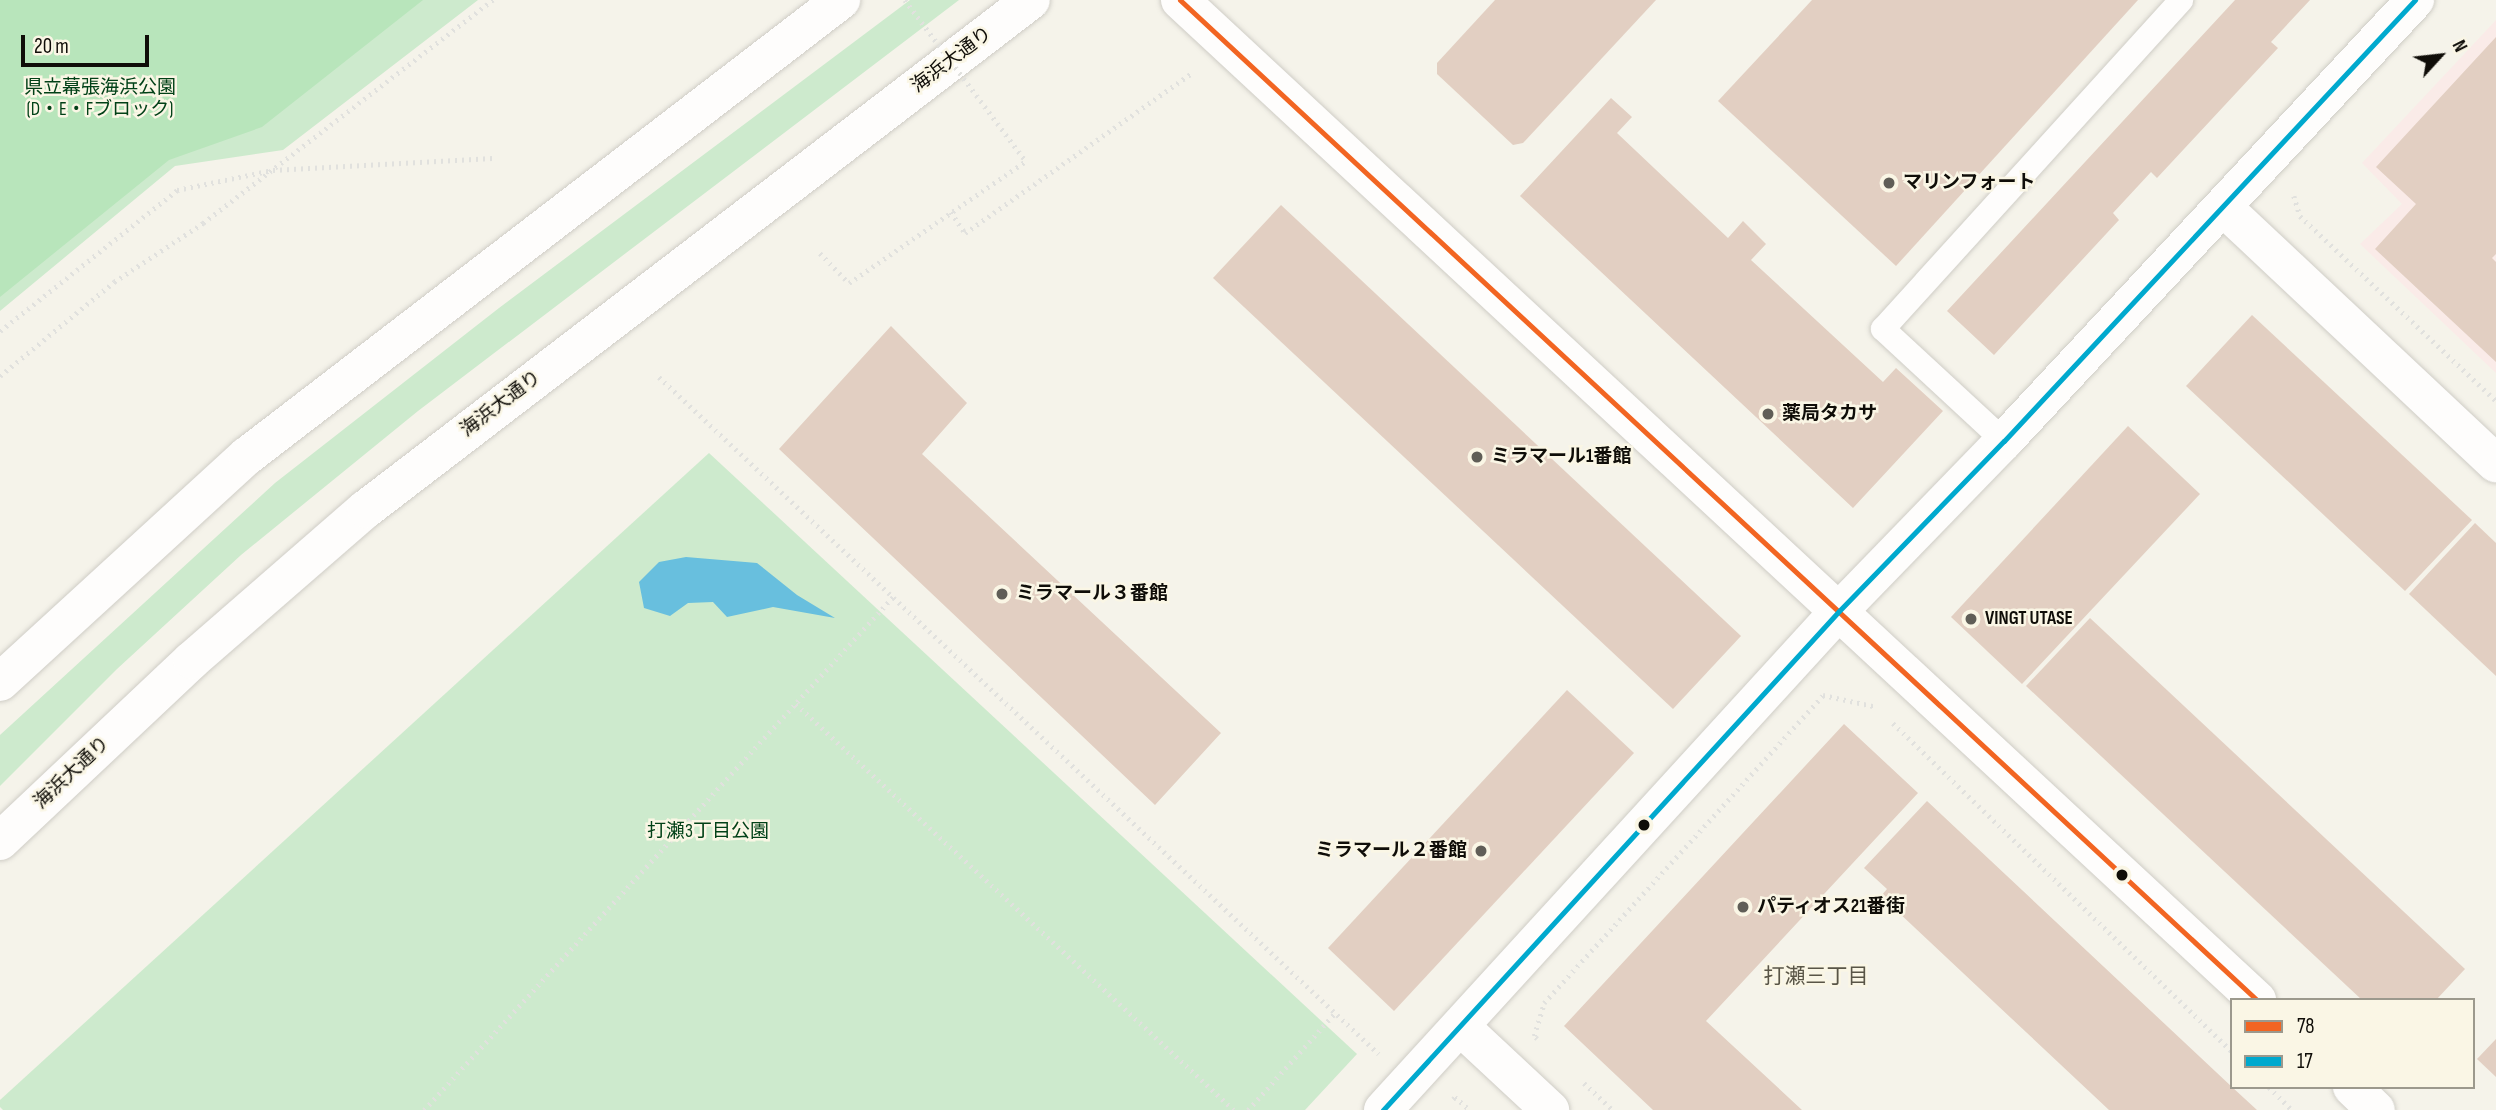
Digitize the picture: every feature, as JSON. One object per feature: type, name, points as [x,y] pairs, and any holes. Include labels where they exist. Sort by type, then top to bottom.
[{"type":"street","points":[[0,682],[247,456],[841,0]]},
{"type":"street","name":"海浜大通り","points":[[0,841],[203,650],[366,509],[1031,0]]},
{"type":"street","points":[[1180,0],[2256,998]]},
{"type":"street","points":[[1383,1110],[1839,611],[2224,208],[2415,0]]},
{"type":"street","points":[[2224,208],[2496,463]]},
{"type":"street","points":[[1461,1027],[1550,1110]]},
{"type":"street","points":[[2353,1089],[2376,1110]]},
{"type":"lane","points":[[2004,441],[1883,329],[2181,0]]},
{"type":"path","points":[[0,376],[114,282],[203,223],[493,0]]},
{"type":"path","points":[[820,253],[849,283],[1026,161],[905,0]]},
{"type":"path","points":[[951,212],[965,233],[1190,74]]},
{"type":"path","points":[[0,331],[177,190],[273,170],[493,158]]},
{"type":"path","points":[[2294,196],[2300,216],[2496,401]]},
{"type":"path","points":[[659,377],[1379,1054]]},
{"type":"path","points":[[424,1110],[893,597]]},
{"type":"path","points":[[1544,1045],[1534,1036],[1544,1003],[1823,695],[1875,705],[2230,1050]]},
{"type":"path","points":[[796,704],[1234,1110]]},
{"type":"path","points":[[1248,1110],[1335,1013]]},
{"type":"path","points":[[1583,1082],[1613,1110]]},
{"type":"path","points":[[2271,1089],[2292,1110]]},
{"type":"path","points":[[1455,1097],[1470,1110]]},
{"type":"shaded area","points":[[2496,20],[2496,373],[2360,244],[2402,204],[2362,163]]},
{"type":"green space","name":"県立幕張海浜公園 (D・E・Fブロック)","points":[[0,0],[478,0],[283,150],[175,166],[0,311]]},
{"type":"green space","name":"県立幕張海浜公園 (D・E・Fブロック)","points":[[0,0],[423,0],[262,127],[169,160],[0,297]]},
{"type":"green space","points":[[910,0],[959,0],[418,411],[241,555],[117,669],[0,786],[0,735],[275,483],[499,308]]},
{"type":"green space","name":"打瀬3丁目公園","points":[[709,453],[1357,1054],[1305,1110],[3,1110],[0,1107],[0,1100]]},
{"type":"water","points":[[686,557],[757,563],[797,595],[835,618],[773,607],[727,617],[713,602],[688,603],[670,616],[644,608],[639,582],[659,562]]},
{"type":"building","points":[[1495,0],[1656,0],[1523,143],[1513,145],[1437,74],[1437,63]]},
{"type":"building","name":"マリンフォート","points":[[1812,0],[2138,0],[1896,266],[1718,101]]},
{"type":"building","points":[[2235,0],[2310,0],[2271,42],[2278,48],[2157,178],[2151,172],[2113,213],[2119,220],[1994,355],[1947,311]]},
{"type":"building","points":[[2496,37],[2496,254],[2492,258],[2496,262],[2496,362],[2375,249],[2416,204],[2376,167]]},
{"type":"building","points":[[1611,98],[1632,117],[1617,133],[1728,238],[1743,221],[1766,244],[1751,260],[1883,382],[1896,368],[1943,411],[1853,508],[1520,196]]},
{"type":"building","name":"ミラマール1番館","points":[[1281,205],[1741,636],[1673,709],[1213,278]]},
{"type":"building","points":[[2252,315],[2472,520],[2405,591],[2186,386]]},
{"type":"building","name":"ミラマール３番館","points":[[891,326],[967,403],[922,454],[1221,733],[1155,805],[779,449]]},
{"type":"building","points":[[2128,426],[2200,494],[2022,684],[1951,617]]},
{"type":"building","points":[[2475,523],[2496,543],[2496,676],[2409,594]]},
{"type":"building","points":[[2090,618],[2465,969],[2438,998],[2360,998],[2026,686]]},
{"type":"building","name":"ミラマール２番館","points":[[1567,690],[1634,753],[1394,1011],[1328,948]]},
{"type":"building","name":"パティオス21番街","points":[[1844,724],[1918,793],[1706,1021],[1802,1110],[1653,1110],[1564,1026]]},
{"type":"building","name":"パティオス21番街","points":[[1927,801],[2230,1085],[2230,1089],[2235,1089],[2257,1110],[2109,1110],[1881,896],[1887,889],[1864,868]]},
{"type":"building","points":[[2496,1039],[2496,1077],[2477,1059]]},
{"type":"transit line","name":"78","points":[[1180,0],[2255,998]]},
{"type":"transit line","name":"17","points":[[1383,1110],[1839,611],[2004,441],[2415,0]]},
{"type":"place","name":"マリンフォート","points":[[1889,183]]},
{"type":"place","name":"薬局タカサ","points":[[1768,414]]},
{"type":"place","name":"ミラマール1番館","points":[[1477,457]]},
{"type":"place","name":"ミラマール３番館","points":[[1002,594]]},
{"type":"place","name":"VINGT UTASE","points":[[1971,619]]},
{"type":"place","name":"ミラマール２番館","points":[[1481,851]]},
{"type":"place","name":"パティオス21番街","points":[[1743,907]]},
{"type":"district","name":"打瀬三丁目","points":[[1816,977]]}]
